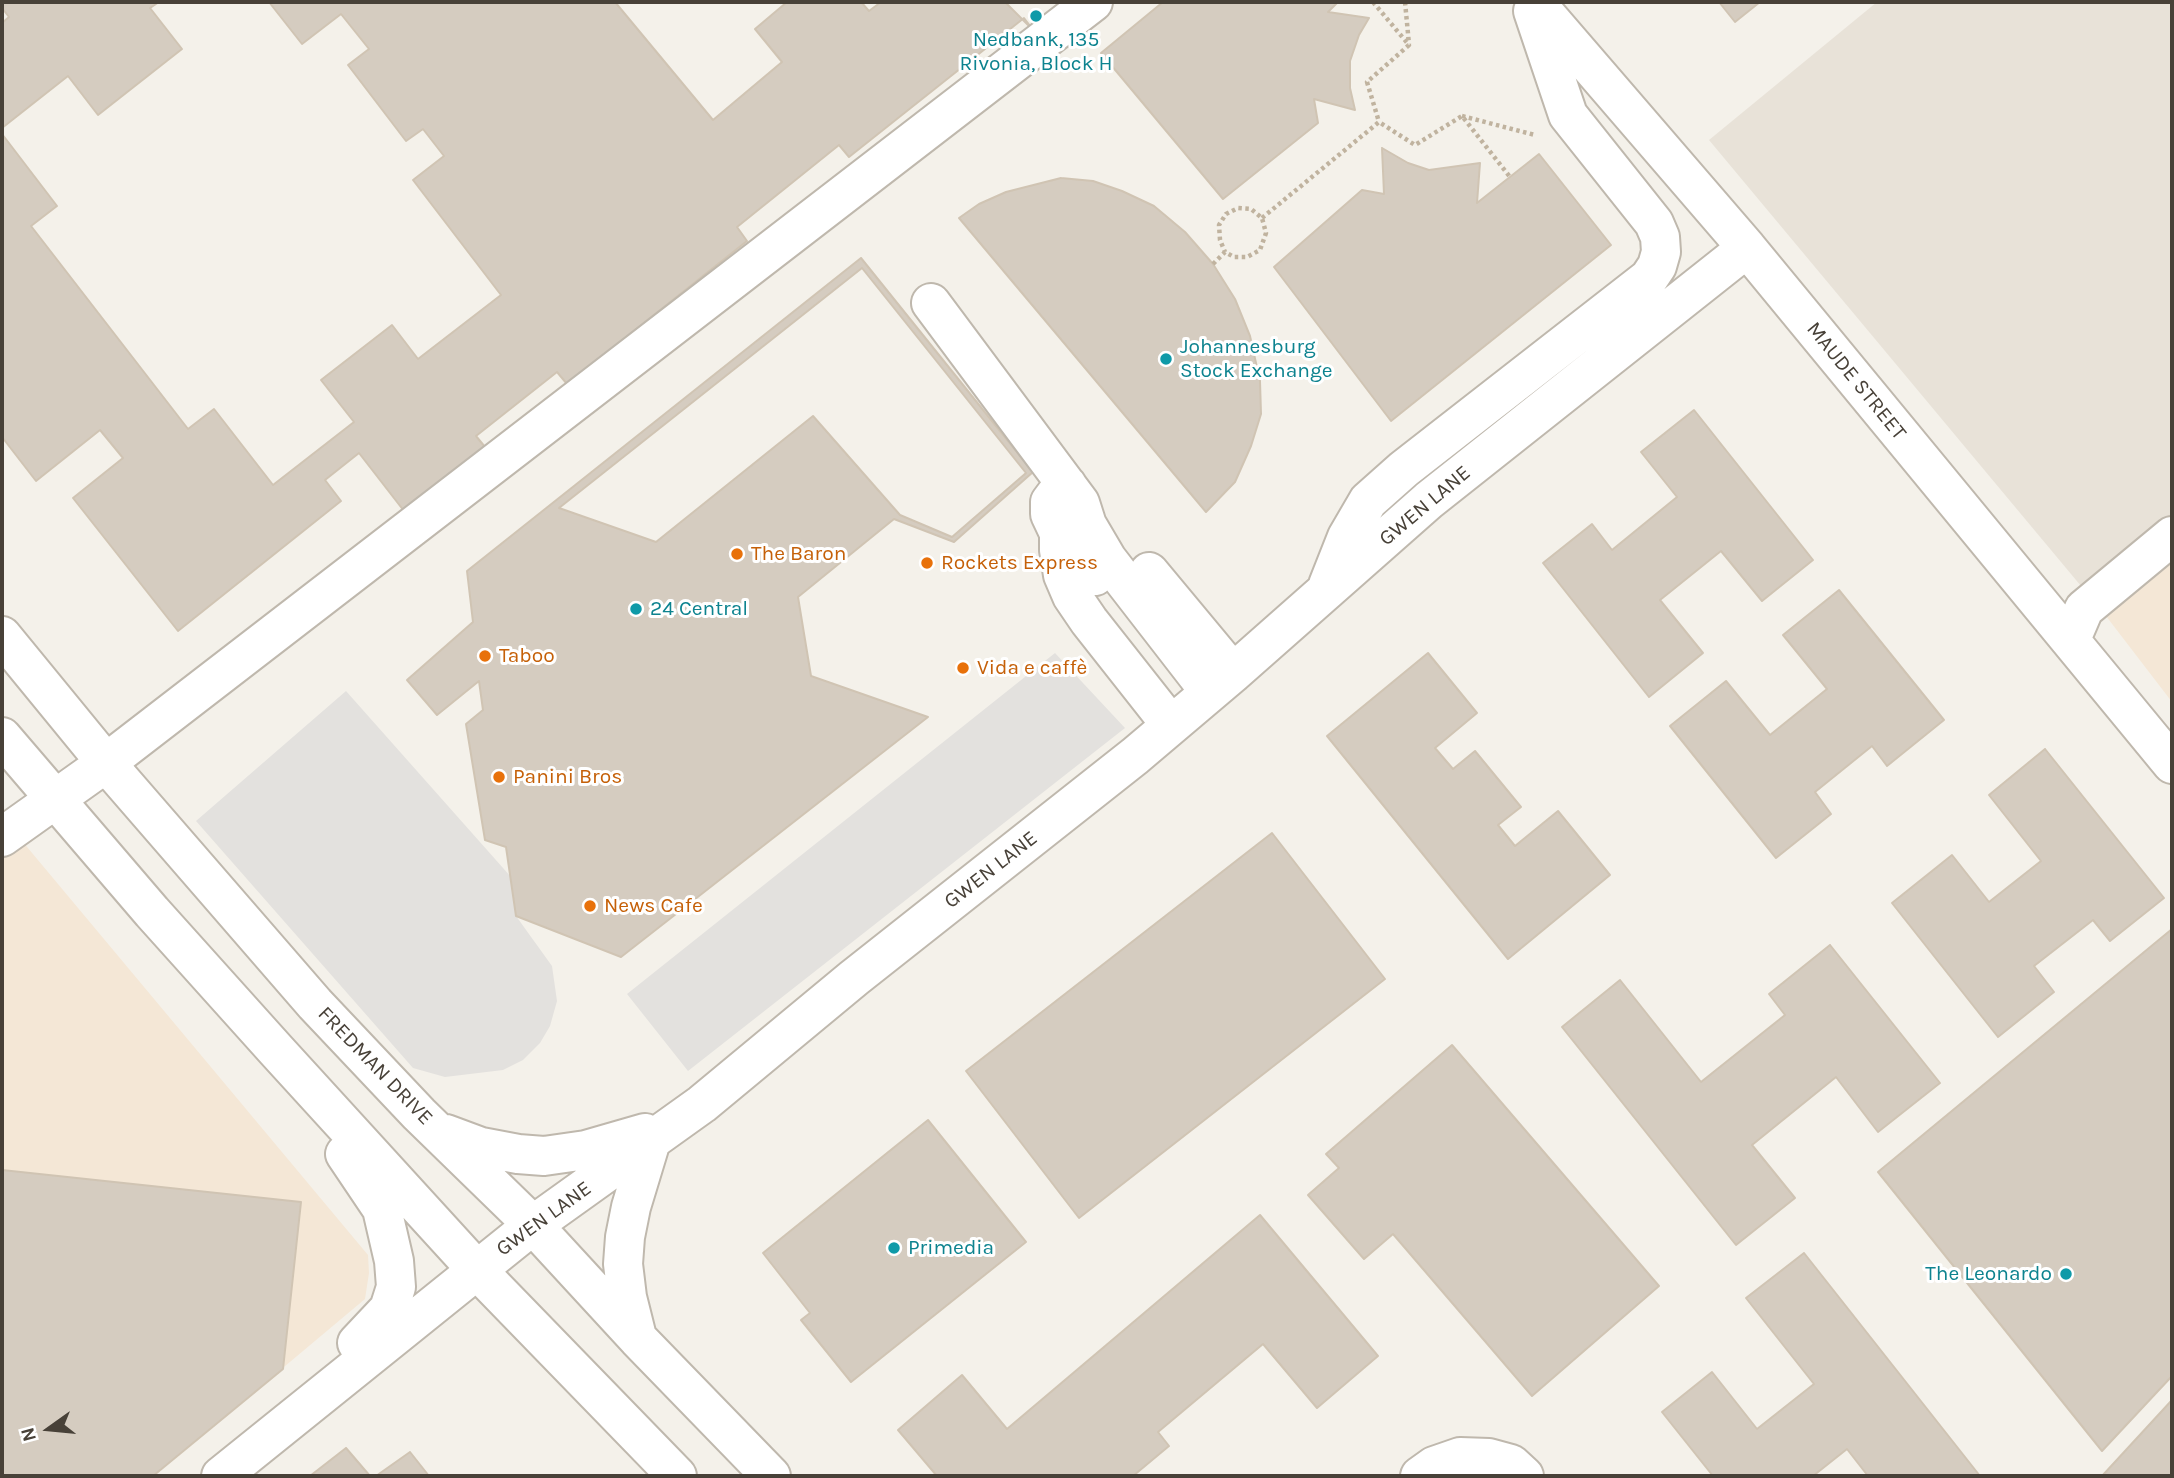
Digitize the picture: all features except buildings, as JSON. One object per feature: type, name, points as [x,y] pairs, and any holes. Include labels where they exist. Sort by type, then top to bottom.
[{"type":"street","points":[[2,837],[106,763],[1093,2]]},
{"type":"street","points":[[1325,593],[1347,537],[1368,501],[1404,469],[1649,278],[1657,266],[1661,252],[1660,237],[1654,223],[1568,115],[1530,2]]},
{"type":"street","name":"MAUDE STREET","points":[[1535,2],[1747,248],[2172,764]]},
{"type":"street","name":"GWEN LANE","points":[[221,1476],[476,1269],[702,1104],[854,978],[1201,700],[1429,500],[1747,248]]},
{"type":"street","points":[[931,303],[1069,507],[1087,564],[1201,700]]},
{"type":"street","points":[[1069,507],[1096,508],[1108,516],[1153,576],[1201,700]]},
{"type":"street","points":[[2061,628],[2075,630],[2084,609],[2172,536]]},
{"type":"street","name":"FREDMAN DRIVE","points":[[2,636],[106,763],[315,1004],[419,1114],[533,1225],[638,1339],[771,1476]]},
{"type":"street","points":[[2,737],[276,1050],[476,1269],[677,1476]]},
{"type":"street","points":[[256,1448],[389,1309],[397,1287],[382,1209],[276,1050]]},
{"type":"street","points":[[419,1114],[445,1134],[481,1147],[544,1156],[586,1150],[640,1136],[702,1104]]},
{"type":"street","points":[[638,1339],[627,1297],[623,1264],[631,1207],[652,1141]]},
{"type":"street","points":[[1420,1476],[1434,1466],[1460,1457],[1489,1458],[1511,1464],[1524,1476]]},
{"type":"path","points":[[1373,2],[1409,45]]},
{"type":"path","points":[[1405,2],[1409,45]]},
{"type":"path","points":[[1409,45],[1367,82],[1379,122],[1415,145],[1462,116],[1539,136]]},
{"type":"path","points":[[1462,116],[1510,177]]},
{"type":"path","points":[[1262,218],[1379,122]]},
{"type":"path","points":[[1238,208],[1251,209],[1262,218],[1266,233],[1260,250],[1247,257],[1234,257],[1225,252],[1220,240],[1219,225],[1226,214],[1238,208]]},
{"type":"path","points":[[1213,264],[1225,252]]},
{"type":"shaded area","points":[[1877,2],[2172,2],[2172,562],[2106,616],[1709,140]]},
{"type":"shaded area","points":[[2172,562],[2172,702],[2106,616]]},
{"type":"shaded area","points":[[1055,653],[1125,728],[688,1071],[627,994]]},
{"type":"shaded area","points":[[346,691],[511,877],[516,916],[552,966],[557,1001],[550,1026],[540,1043],[523,1060],[503,1070],[445,1077],[413,1068],[196,821]]},
{"type":"shaded area","points":[[2,817],[368,1255],[369,1273],[365,1299],[154,1476],[2,1476]]},
{"type":"place","name":"Nedbank, 135 Rivonia, Block H","points":[[1036,16]]},
{"type":"place","name":"Johannesburg Stock Exchange","points":[[1166,359]]},
{"type":"place","name":"The Baron","points":[[737,554]]},
{"type":"place","name":"Rockets Express","points":[[927,563]]},
{"type":"place","name":"24 Central","points":[[636,609]]},
{"type":"place","name":"Taboo","points":[[485,656]]},
{"type":"place","name":"Vida e caffè","points":[[963,668]]},
{"type":"place","name":"Panini Bros","points":[[499,777]]},
{"type":"place","name":"News Cafe","points":[[590,906]]},
{"type":"place","name":"Primedia","points":[[894,1248]]},
{"type":"place","name":"The Leonardo","points":[[2066,1274]]}]
